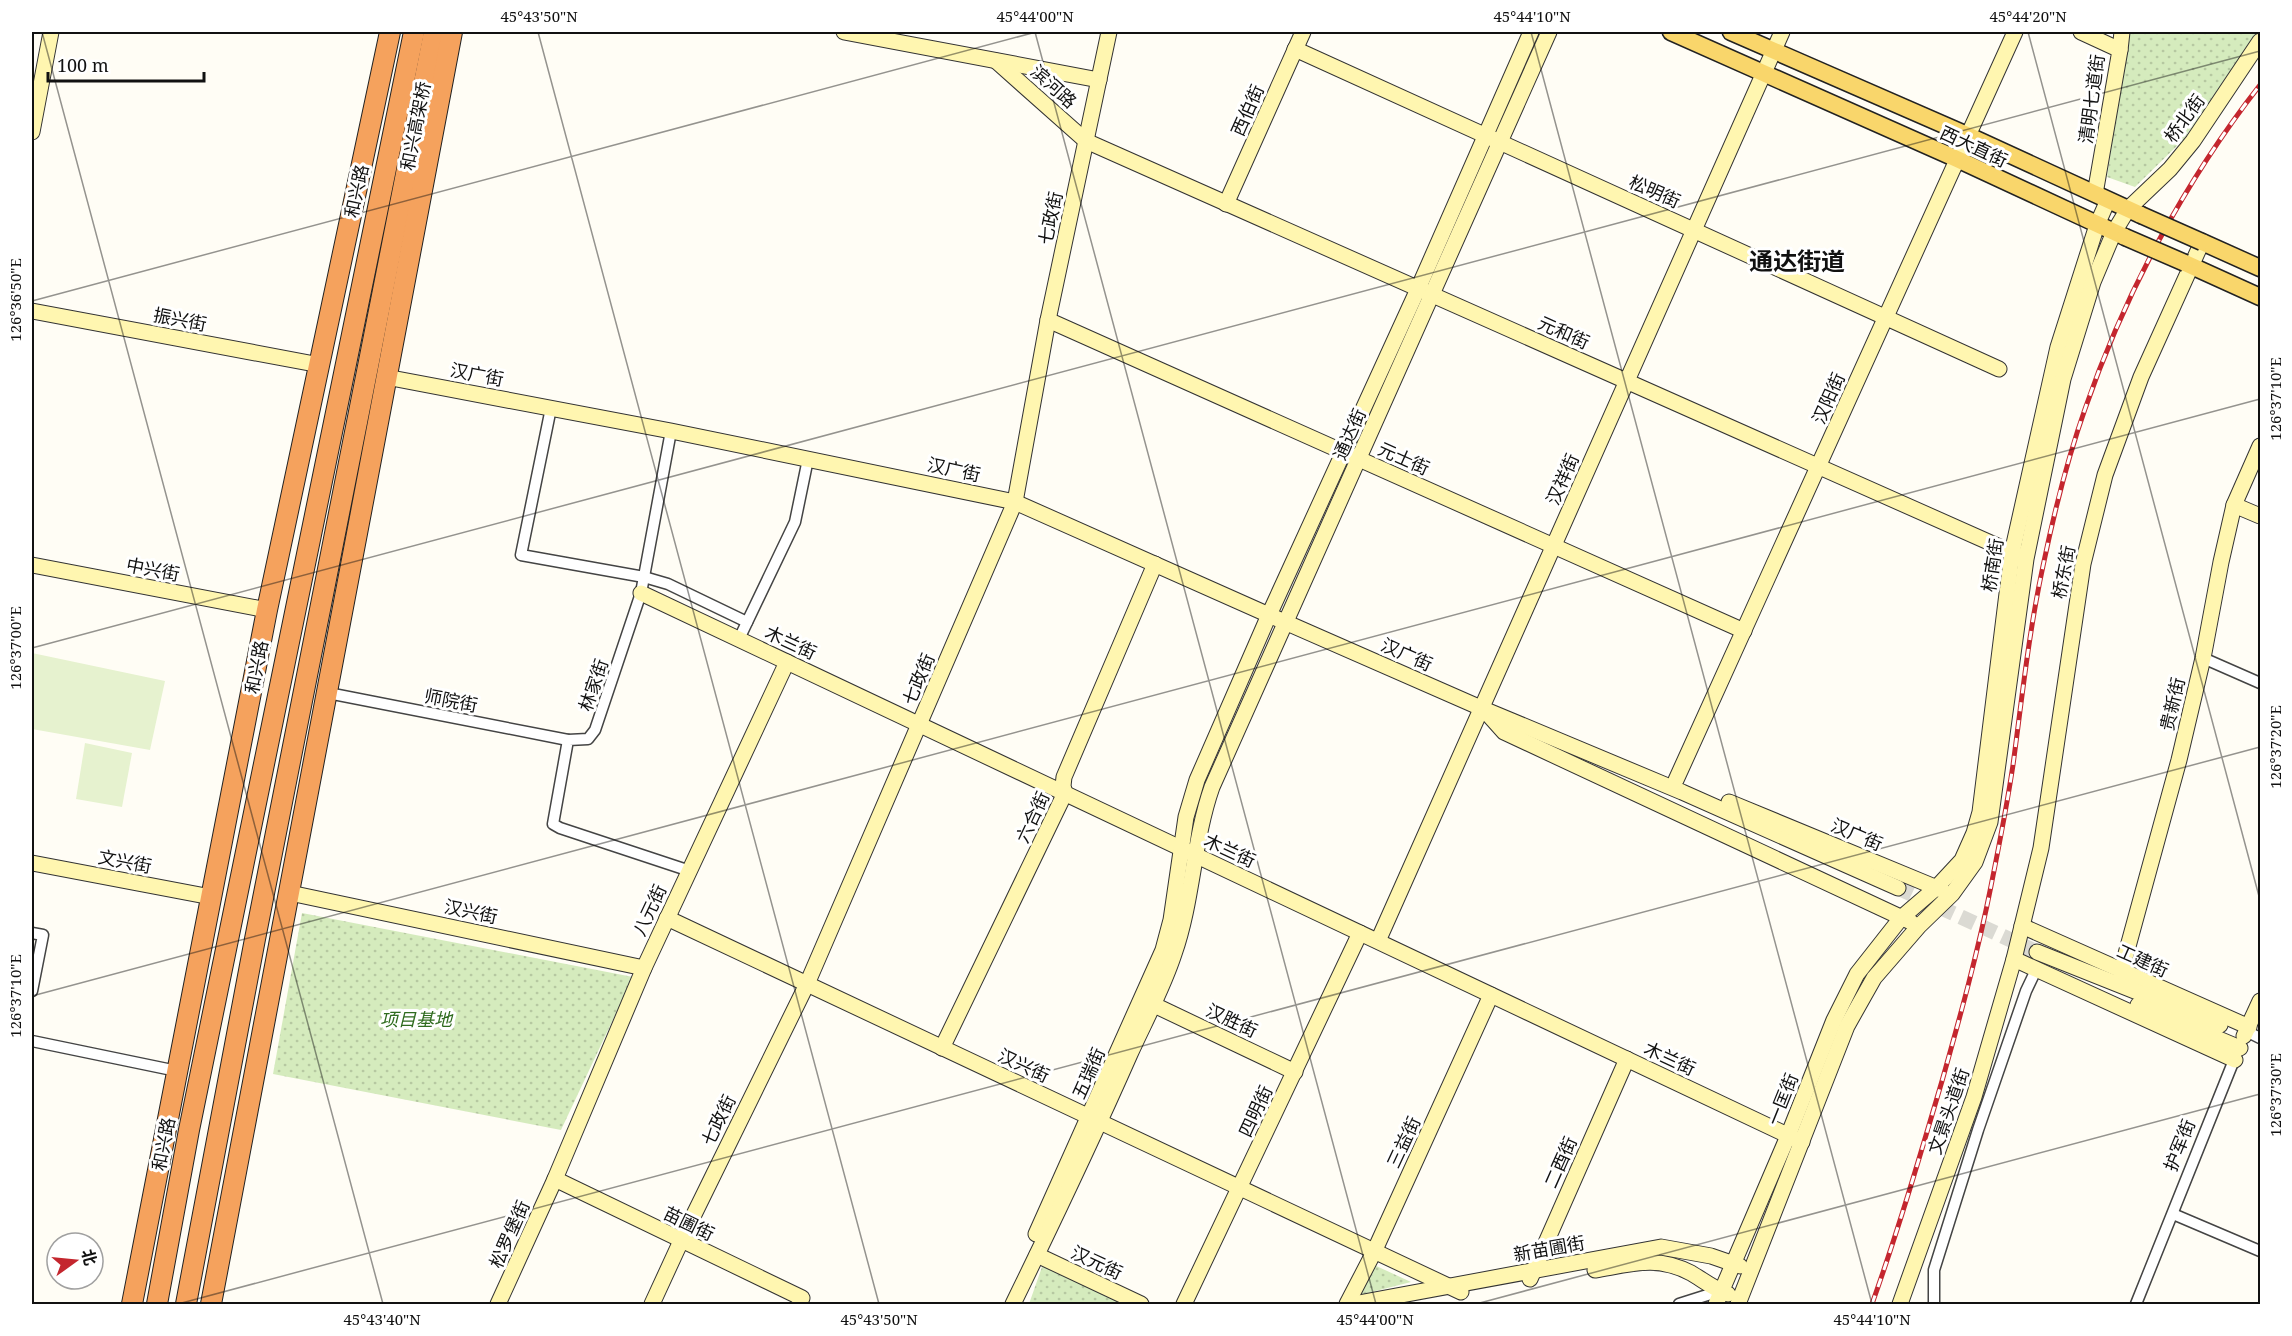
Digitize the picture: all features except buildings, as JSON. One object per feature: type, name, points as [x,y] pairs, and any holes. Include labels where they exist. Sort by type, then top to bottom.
[{"type":"highway","name":"和兴路","points":[[132,1305],[267,610],[390,32]]},
{"type":"highway","name":"和兴高架桥","points":[[377,216],[414,32]]},
{"type":"highway","name":"和兴高架桥","points":[[397,220],[434,32]]},
{"type":"highway","points":[[211,1305],[452,32]]},
{"type":"highway","points":[[354,326],[358,183]]},
{"type":"highway","name":"和兴路","points":[[157,1305],[189,1130],[377,216]]},
{"type":"highway","points":[[395,325],[397,220]]},
{"type":"highway","points":[[186,1305],[255,939],[397,220]]},
{"type":"highway","points":[[224,840],[272,735]]},
{"type":"highway","points":[[255,939],[255,1074]]},
{"type":"highway","points":[[185,1031],[189,1130]]},
{"type":"main road","name":"西大直街","points":[[1671,32],[2260,297]]},
{"type":"main road","name":"西大直街","points":[[1731,32],[1967,135],[2260,268]]},
{"type":"street","points":[[32,132],[51,32]]},
{"type":"street","points":[[844,32],[1099,80]]},
{"type":"street","name":"七政街","points":[[652,1305],[807,984],[1015,502],[1048,320],[1110,32]]},
{"type":"street","name":"西伯街","points":[[1226,204],[1303,32]]},
{"type":"street","name":"通达街","points":[[1197,856],[1200,825],[1212,787],[1359,459],[1486,136],[1531,32]]},
{"type":"street","name":"通达街","points":[[1181,848],[1186,816],[1197,780],[1269,615],[1343,452],[1500,142],[1549,32]]},
{"type":"street","name":"汉祥街","points":[[1378,942],[1782,32]]},
{"type":"street","name":"汉阳街","points":[[1676,780],[2015,32]]},
{"type":"street","name":"清明七道街","points":[[2081,32],[2120,50],[2101,197]]},
{"type":"street","points":[[2120,50],[2122,32]]},
{"type":"street","name":"桥北街","points":[[2134,212],[2193,141],[2260,41]]},
{"type":"street","name":"松明街","points":[[1295,49],[1999,369]]},
{"type":"street","name":"滨河路","points":[[996,61],[1086,141]]},
{"type":"street","name":"元和街","points":[[1086,141],[2019,556]]},
{"type":"street","name":"桥南街","points":[[1901,918],[1936,888],[1962,860],[1980,812],[2019,556],[2058,347],[2097,225],[2101,197]]},
{"type":"street","name":"桥南街","points":[[1919,926],[1952,894],[1975,862],[1990,822],[2019,556],[2071,351],[2093,282],[2134,212]]},
{"type":"street","name":"桥东街","points":[[2022,926],[2041,848],[2083,564],[2105,475],[2141,377],[2188,264],[2202,242]]},
{"type":"street","name":"振兴街","points":[[32,311],[320,365]]},
{"type":"street","name":"元士街","points":[[1048,320],[1744,631]]},
{"type":"street","name":"汉广街","points":[[386,377],[671,431],[1015,502],[1481,708],[1682,792],[1897,893]]},
{"type":"street","points":[[551,408],[521,555],[644,577],[668,584],[747,622]]},
{"type":"street","name":"林家街","points":[[568,740],[588,739],[595,730],[641,593],[671,431]]},
{"type":"street","name":"贵新街","points":[[2121,972],[2179,760],[2235,505],[2260,446]]},
{"type":"street","points":[[739,639],[795,522],[808,459]]},
{"type":"street","points":[[2235,505],[2260,516]]},
{"type":"street","name":"六合街","points":[[942,1048],[1065,793],[1062,786],[1064,777],[1155,564]]},
{"type":"street","name":"中兴街","points":[[32,566],[267,610]]},
{"type":"street","name":"木兰街","points":[[641,593],[1795,1139]]},
{"type":"street","points":[[2203,658],[2260,683]]},
{"type":"street","name":"八元街","points":[[555,1179],[644,968],[788,662]]},
{"type":"street","name":"师院街","points":[[328,693],[568,740]]},
{"type":"street","name":"汉广街","points":[[1481,708],[1507,707],[1676,780],[1952,894]]},
{"type":"street","name":"汉广街","points":[[1481,708],[1504,732],[1919,926]]},
{"type":"street","points":[[568,740],[553,824],[690,871]]},
{"type":"street","name":"五瑞街","points":[[1013,1305],[1037,1256],[1095,1120],[1163,950],[1171,920],[1181,848]]},
{"type":"street","name":"五瑞街","points":[[1004,1305],[1173,958],[1181,934],[1197,856]]},
{"type":"street","name":"文兴街","points":[[32,862],[211,897]]},
{"type":"street","name":"汉兴街","points":[[290,893],[644,968]]},
{"type":"street","name":"汉兴街","points":[[667,918],[1454,1289]]},
{"type":"street","name":"一匡街","points":[[1739,1302],[1834,1020],[1857,974],[1901,918]]},
{"type":"street","name":"一匡街","points":[[1718,1298],[1848,1026],[1874,978],[1919,926]]},
{"type":"street","name":"文景头道街","points":[[1900,1305],[1974,1097],[2022,926]]},
{"type":"street","name":"工建街","points":[[2022,926],[2121,972],[2245,1040]]},
{"type":"street","points":[[32,933],[43,935],[32,991]]},
{"type":"street","name":"四明街","points":[[1184,1305],[1360,933]]},
{"type":"street","name":"工建街","points":[[2013,959],[2035,961],[2245,1040]]},
{"type":"street","points":[[1934,1305],[1934,1270],[2035,961]]},
{"type":"street","name":"工建街","points":[[2035,961],[2245,1040]]},
{"type":"street","name":"三益街","points":[[1347,1305],[1374,1252],[1491,995]]},
{"type":"street","name":"护军街","points":[[2136,1305],[2260,1001]]},
{"type":"street","name":"汉胜街","points":[[1152,1004],[1295,1072]]},
{"type":"street","points":[[32,1041],[177,1071]]},
{"type":"street","name":"二酉街","points":[[1531,1276],[1627,1059]]},
{"type":"street","name":"苗圃街","points":[[555,1179],[802,1298],[799,1305]]},
{"type":"street","name":"松罗堡街","points":[[498,1305],[555,1179]]},
{"type":"street","points":[[2173,1214],[2260,1251]]},
{"type":"street","name":"新苗圃街","points":[[1531,1276],[1661,1247],[1684,1250],[1752,1269]]},
{"type":"street","name":"汉元街","points":[[1037,1256],[1141,1305]]},
{"type":"street","name":"新苗圃街","points":[[1353,1305],[1531,1276],[1648,1261],[1679,1268],[1718,1298],[1739,1302]]},
{"type":"street","name":"新苗圃街","points":[[1403,1305],[1454,1289]]},
{"type":"street","points":[[1679,1305],[1718,1298]]},
{"type":"green space","points":[[2127,32],[2257,32],[2183,140],[2135,187],[2107,177]]},
{"type":"green space","points":[[32,653],[165,681],[150,750],[32,729]]},
{"type":"green space","points":[[85,743],[132,753],[122,807],[76,799]]},
{"type":"green space","name":"项目基地","points":[[302,913],[633,977],[561,1130],[273,1074]]},
{"type":"green space","points":[[1043,1264],[1131,1304],[1029,1304]]},
{"type":"green space","points":[[1372,1264],[1411,1282],[1356,1296]]},
{"type":"tunnel","points":[[1898,888],[2037,952]]},
{"type":"railway","points":[[1872,1304],[1934,1109],[1980,935],[2008,795],[2038,590],[2056,506],[2078,428],[2119,323],[2159,240],[2207,160],[2260,85]]},
{"type":"district","name":"通达街道","points":[[1797,260]]}]
